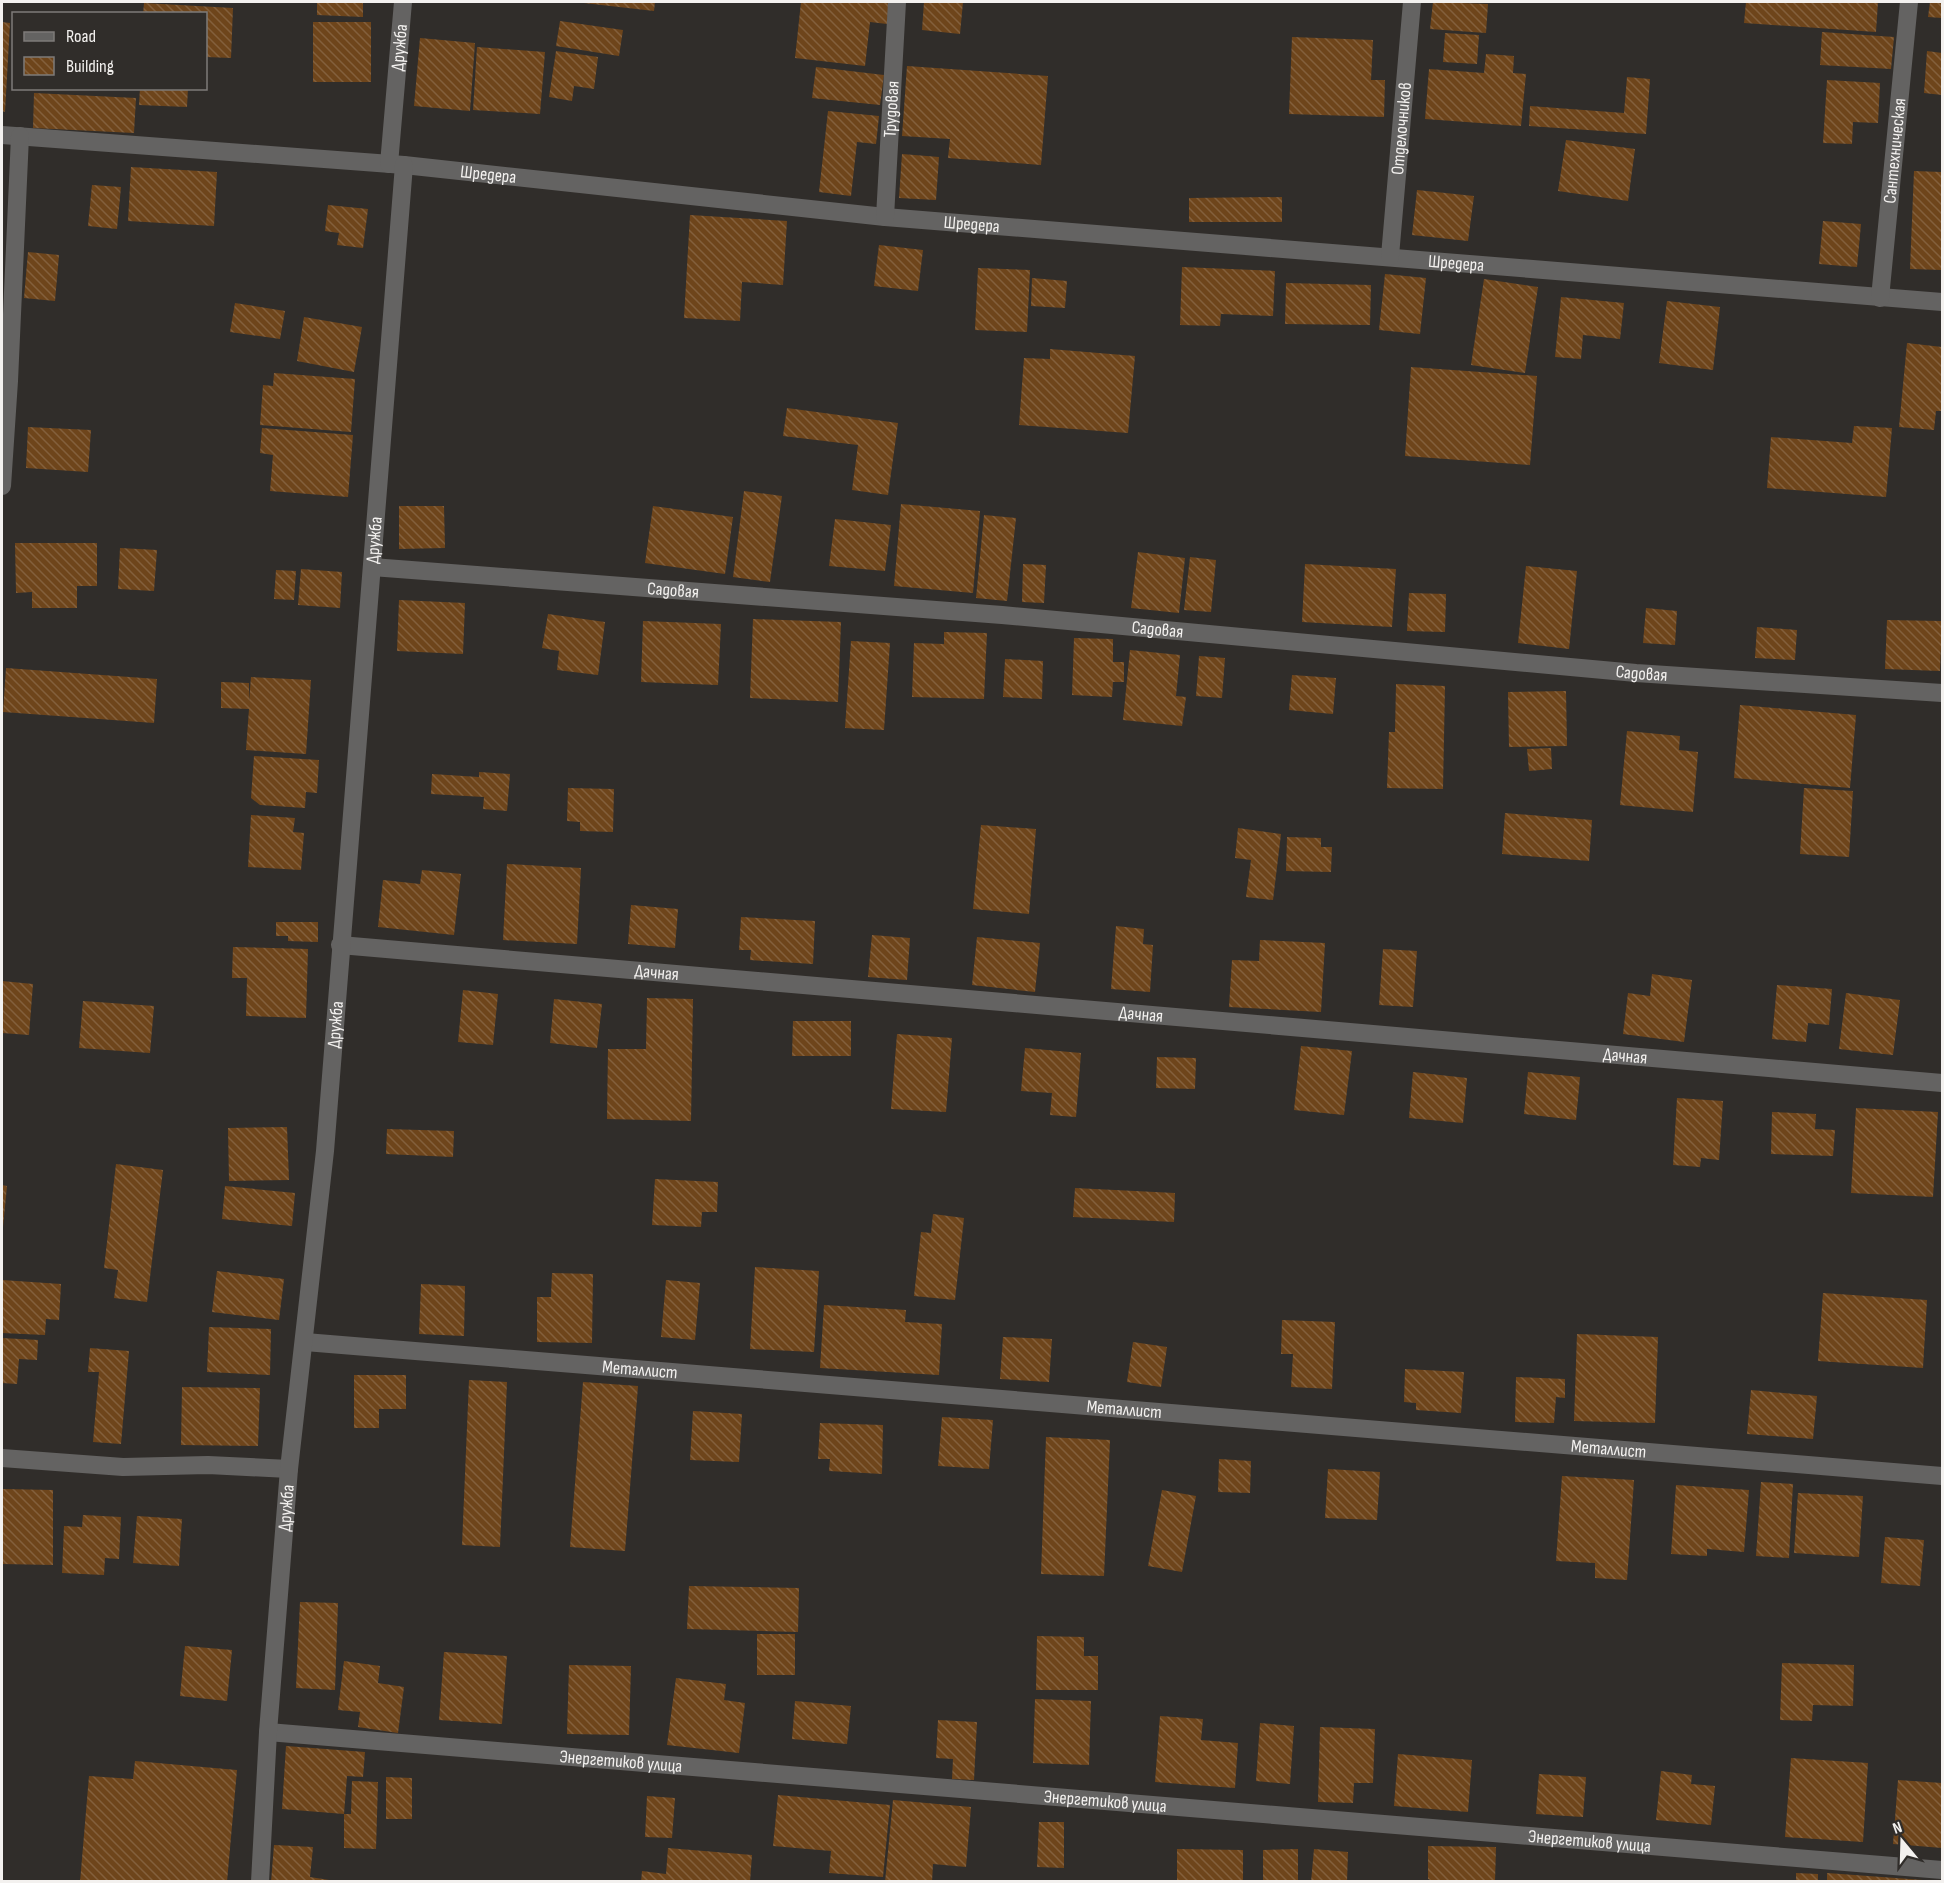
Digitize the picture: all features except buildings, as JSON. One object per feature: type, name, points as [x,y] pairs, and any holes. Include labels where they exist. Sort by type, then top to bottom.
[{"type":"street","name":"Дружба","points":[[260,1881],[268,1732],[289,1468],[325,1151],[372,567],[396,165],[403,2]]},
{"type":"street","name":"Трудовая","points":[[885,217],[897,2]]},
{"type":"street","name":"Отделочников","points":[[1390,256],[1412,2]]},
{"type":"street","name":"Сантехническая","points":[[1880,297],[1909,2]]},
{"type":"street","name":"Шредера","points":[[2,135],[396,165],[885,217],[1942,302]]},
{"type":"street","points":[[2,486],[20,136]]},
{"type":"street","name":"Садовая","points":[[372,567],[990,614],[1636,673],[1942,693]]},
{"type":"street","name":"Дачная","points":[[340,945],[1942,1083]]},
{"type":"street","name":"Металлист","points":[[305,1342],[1409,1435],[1942,1476]]},
{"type":"street","points":[[2,1458],[123,1467],[208,1465],[289,1468]]},
{"type":"street","name":"Энергетиков улица","points":[[268,1732],[1942,1870]]}]
